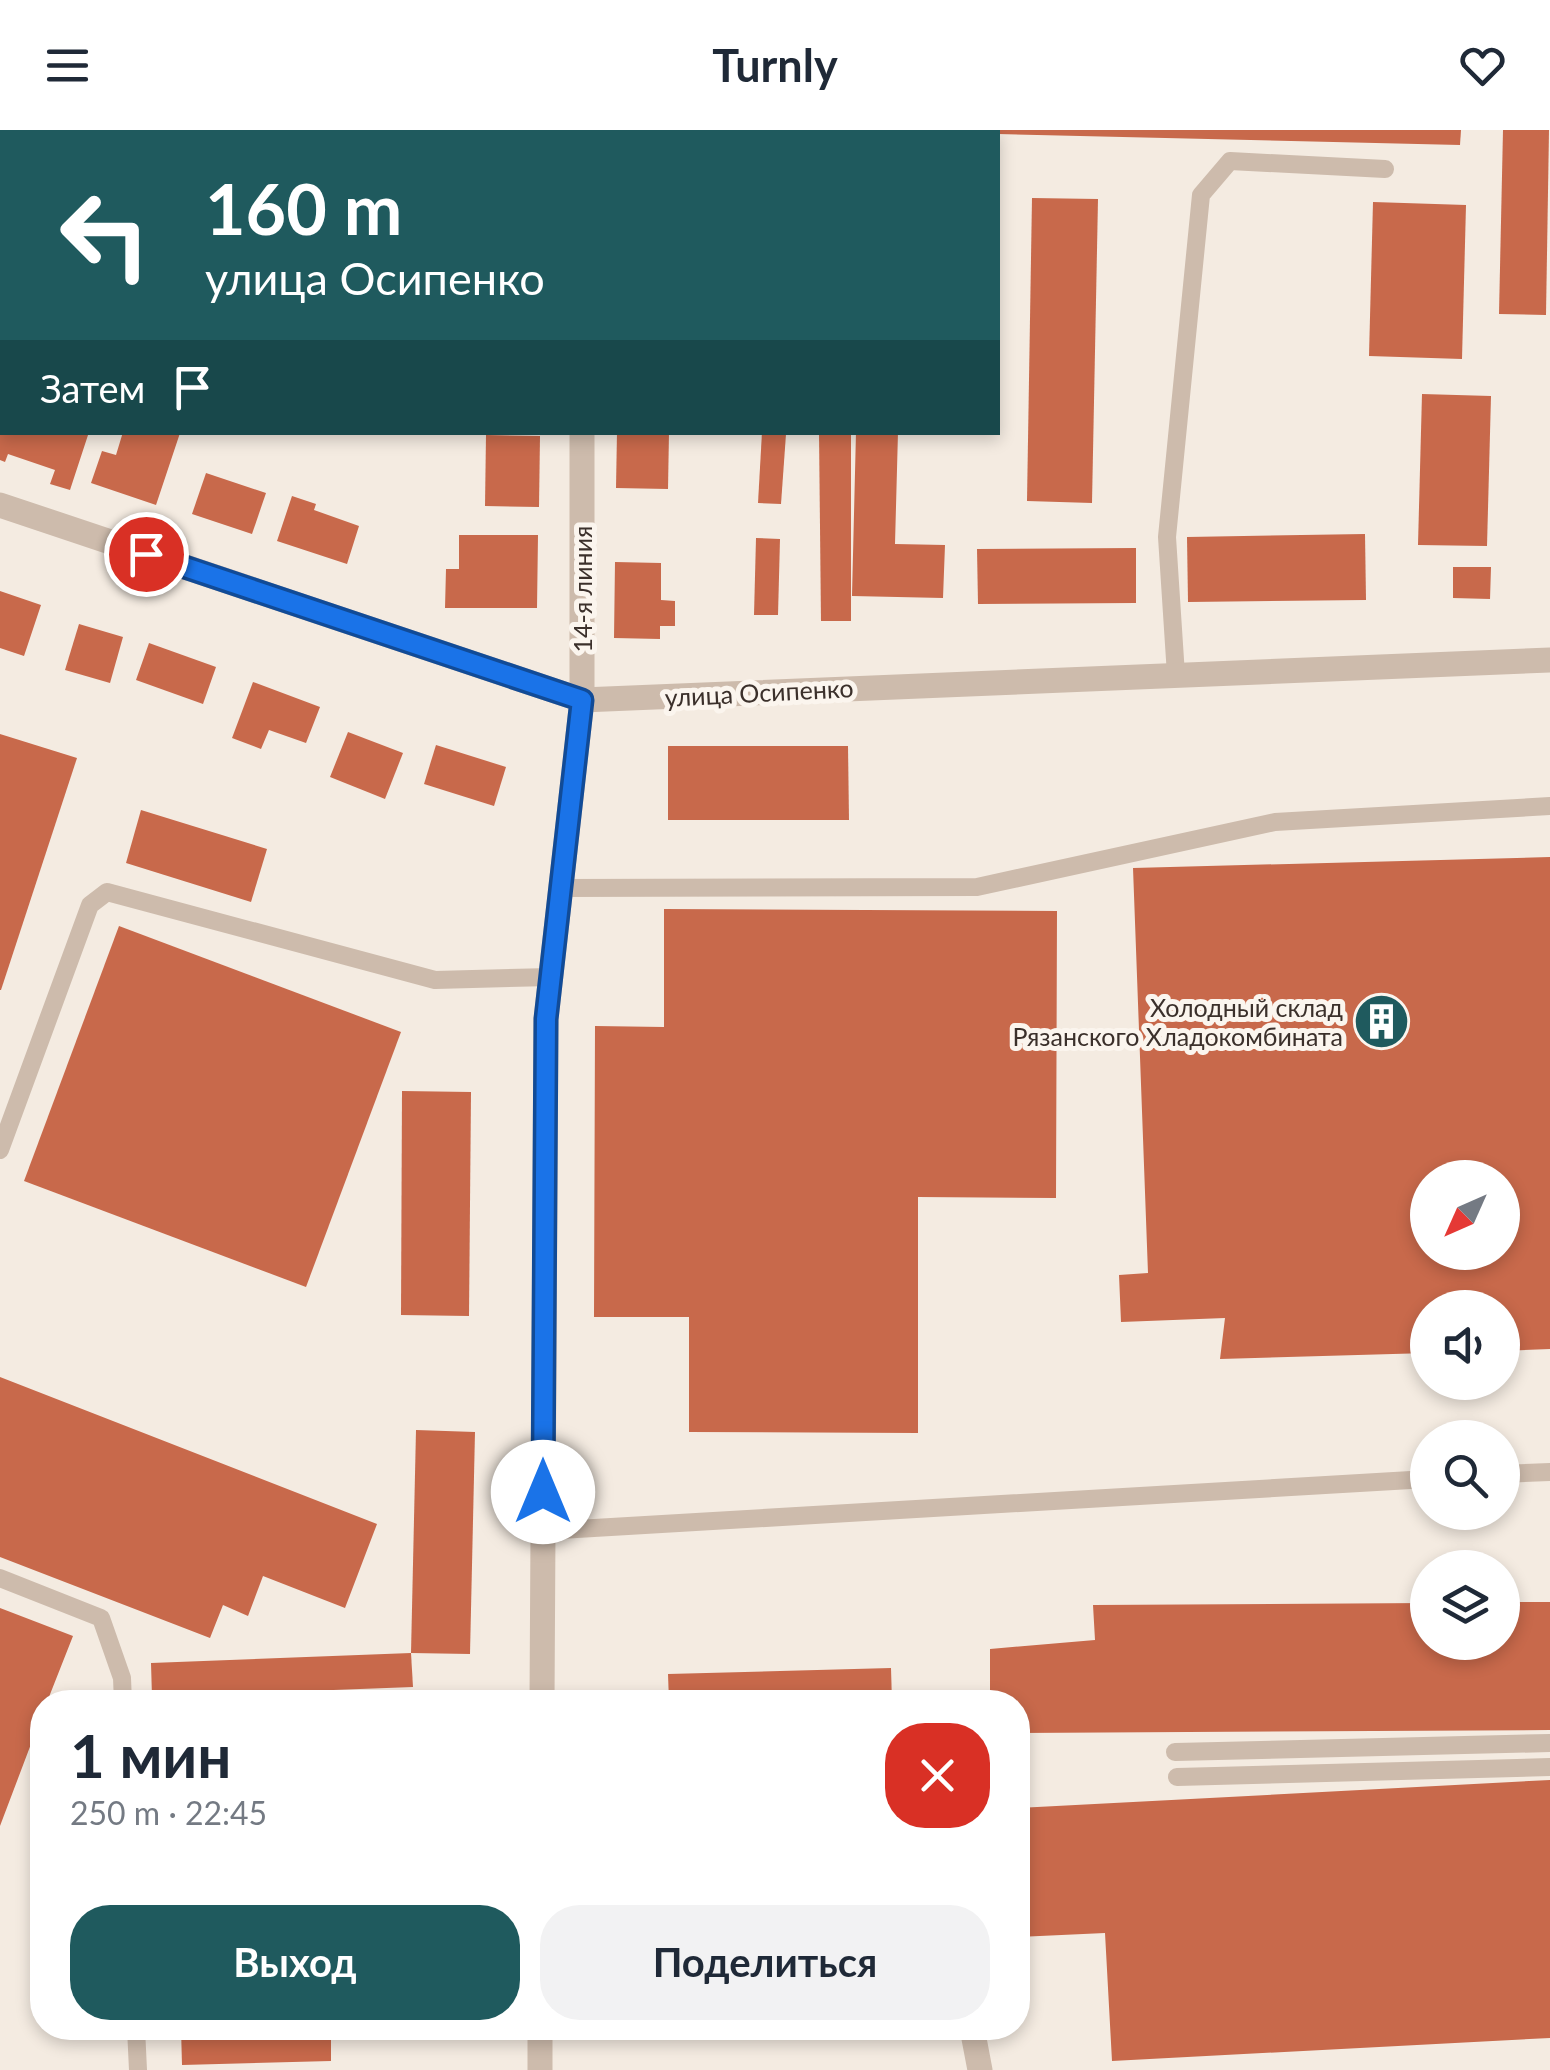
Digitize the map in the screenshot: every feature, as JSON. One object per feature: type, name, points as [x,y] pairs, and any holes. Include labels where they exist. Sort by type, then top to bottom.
[{"type":"street","name":"14-я линия","points":[[542,1690],[546,1019],[582,700],[582,435]]},
{"type":"street","name":"улица Осипенко","points":[[0,505],[582,700],[1550,660]]},
{"type":"street","points":[[540,2040],[540,2070]]},
{"type":"street","points":[[974,2040],[980,2070]]},
{"type":"lane","points":[[1176,675],[1167,537],[1202,195],[1230,160],[1385,169]]},
{"type":"lane","points":[[561,888],[977,887],[1275,822],[1550,806]]},
{"type":"lane","points":[[0,1150],[90,904],[107,892],[434,980],[551,978]]},
{"type":"lane","points":[[1520,1473],[1550,1472]]},
{"type":"lane","points":[[543,1531],[1410,1480]]},
{"type":"lane","points":[[0,1578],[101,1618],[122,1690]]},
{"type":"lane","points":[[1175,1752],[1550,1743]]},
{"type":"lane","points":[[1177,1777],[1550,1767]]},
{"type":"lane","points":[[137,2040],[138,2070]]},
{"type":"building","points":[[1000,130],[1461,130],[1460,145],[1000,134]]},
{"type":"building","points":[[1503,130],[1549,130],[1546,315],[1499,314]]},
{"type":"building","points":[[1032,198],[1098,199],[1092,503],[1027,501]]},
{"type":"building","points":[[1373,202],[1466,205],[1462,359],[1369,356]]},
{"type":"building","points":[[1422,394],[1491,396],[1487,546],[1418,545]]},
{"type":"building","points":[[0,435],[88,435],[70,490],[50,484],[55,470],[8,454],[5,462],[0,460]]},
{"type":"building","points":[[122,435],[179,435],[156,505],[91,483],[102,451],[116,455]]},
{"type":"building","points":[[486,435],[540,436],[539,507],[485,506]]},
{"type":"building","points":[[617,435],[669,435],[668,489],[616,488]]},
{"type":"building","points":[[762,435],[786,435],[781,504],[758,503]]},
{"type":"building","points":[[819,435],[851,435],[851,621],[821,621]]},
{"type":"building","points":[[856,435],[898,435],[895,544],[945,545],[943,598],[852,596]]},
{"type":"building","points":[[206,473],[266,493],[252,534],[192,514]]},
{"type":"building","points":[[292,496],[316,504],[314,510],[359,526],[347,564],[277,541]]},
{"type":"building","points":[[1365,534],[1366,600],[1188,602],[1187,537]]},
{"type":"building","points":[[459,535],[538,535],[537,608],[445,608],[446,569],[459,569]]},
{"type":"building","points":[[756,538],[780,539],[778,615],[754,615]]},
{"type":"building","points":[[1136,548],[1136,603],[978,604],[977,549]]},
{"type":"building","points":[[615,562],[661,563],[661,600],[675,601],[675,626],[660,626],[660,639],[614,638]]},
{"type":"building","points":[[1453,567],[1491,567],[1490,599],[1453,598]]},
{"type":"building","points":[[0,591],[41,605],[24,656],[0,648]]},
{"type":"building","points":[[79,624],[123,637],[110,683],[65,670]]},
{"type":"building","points":[[149,643],[216,667],[203,704],[136,680]]},
{"type":"building","points":[[253,682],[320,707],[306,743],[269,730],[261,749],[232,738]]},
{"type":"building","points":[[348,732],[403,753],[385,799],[330,777]]},
{"type":"building","points":[[0,734],[77,758],[1,990],[0,990]]},
{"type":"building","points":[[436,745],[506,767],[494,806],[424,784]]},
{"type":"building","points":[[668,746],[848,746],[849,820],[668,820]]},
{"type":"building","points":[[141,810],[267,849],[251,902],[126,863]]},
{"type":"building","name":"Холодный склад Рязанского Хладокомбината","points":[[1550,857],[1550,1349],[1520,1350],[1520,1290],[1410,1290],[1410,1354],[1220,1359],[1225,1318],[1121,1322],[1119,1275],[1148,1273],[1133,868]]},
{"type":"building","points":[[664,909],[1057,911],[1056,1198],[918,1197],[918,1433],[689,1432],[689,1317],[594,1317],[595,1026],[664,1027]]},
{"type":"building","points":[[119,926],[401,1032],[306,1287],[24,1181]]},
{"type":"building","points":[[402,1091],[471,1092],[469,1316],[401,1315]]},
{"type":"building","points":[[0,1377],[377,1524],[345,1608],[263,1576],[248,1616],[223,1605],[210,1638],[0,1557]]},
{"type":"building","points":[[416,1430],[475,1432],[470,1654],[411,1653]]},
{"type":"building","points":[[1520,1602],[1550,1602],[1550,1730],[1030,1733],[1030,1690],[990,1690],[990,1649],[1095,1640],[1093,1605],[1410,1603],[1410,1660],[1520,1660]]},
{"type":"building","points":[[0,1608],[73,1636],[52,1690],[30,1690],[30,1747],[0,1826]]},
{"type":"building","points":[[411,1653],[413,1687],[152,1690],[151,1663]]},
{"type":"building","points":[[891,1668],[892,1690],[669,1690],[668,1674]]},
{"type":"building","points":[[1550,1780],[1550,2038],[1112,2061],[1105,1933],[1030,1936],[1030,1807]]},
{"type":"building","points":[[181,2040],[331,2040],[331,2061],[182,2065]]},
{"type":"place","name":"Холодный склад Рязанского Хладокомбината","points":[[1382,1021]]},
{"type":"route","points":[[146,554],[582,700],[546,1019],[543,1492]]}]
